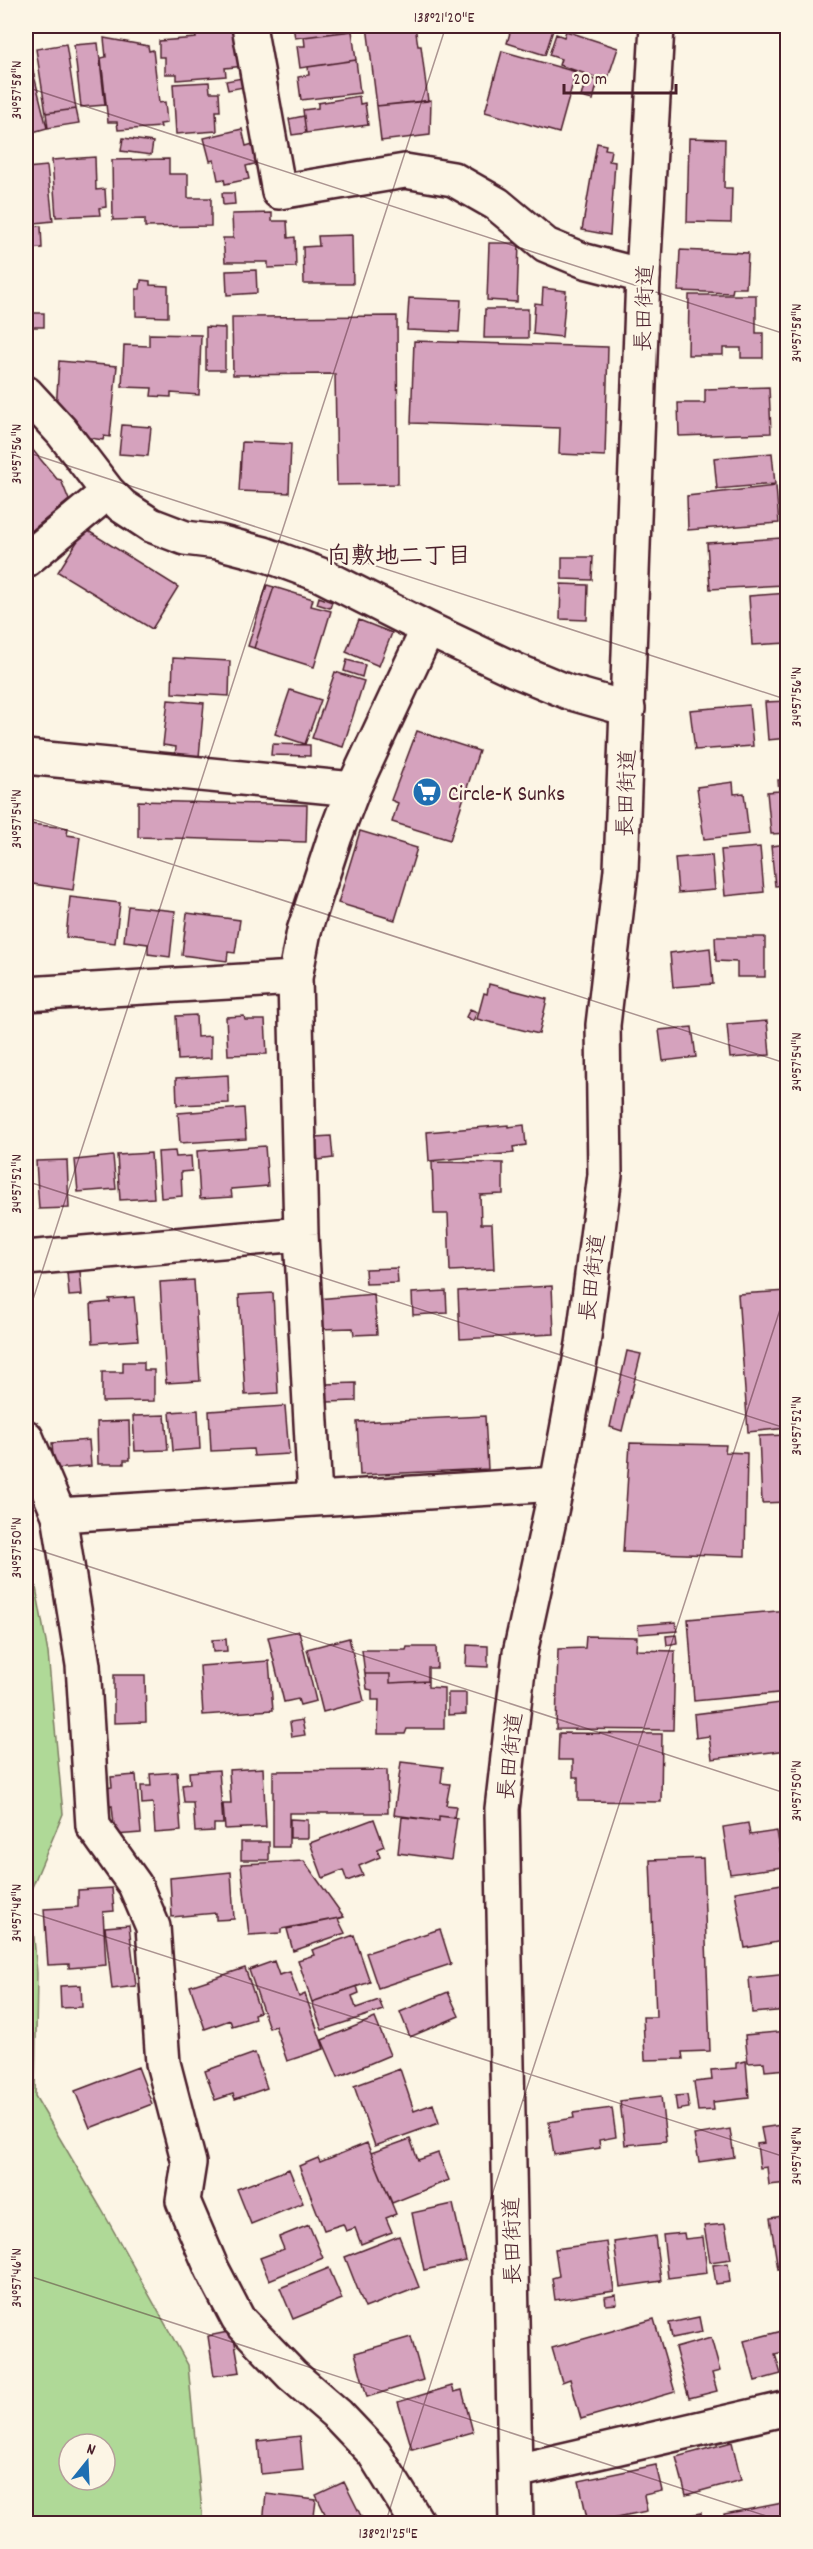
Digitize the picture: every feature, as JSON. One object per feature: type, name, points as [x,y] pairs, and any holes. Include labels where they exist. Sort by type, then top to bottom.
[{"type":"street","points":[[249,26],[279,192],[405,171],[453,179],[497,204],[546,245],[585,261],[644,276]]},
{"type":"street","name":"長田街道","points":[[516,2523],[502,1809],[520,1653],[557,1484],[583,1344],[604,1175],[603,1024],[621,870],[644,276],[657,26]]},
{"type":"street","points":[[26,393],[62,432],[108,492],[122,506],[151,525],[185,538],[264,554],[321,575],[428,629],[568,692],[628,709]]},
{"type":"street","points":[[26,560],[108,492]]},
{"type":"street","points":[[315,1498],[301,1234],[295,978],[304,932],[353,789],[428,629]]},
{"type":"street","points":[[26,757],[353,789]]},
{"type":"street","points":[[26,994],[295,978]]},
{"type":"street","points":[[26,1258],[301,1234]]},
{"type":"street","points":[[26,1437],[59,1515],[83,1665],[93,1826],[135,1885],[153,1927],[163,2063],[189,2163],[183,2201],[212,2269],[238,2319],[292,2375],[338,2415],[374,2453],[418,2523]]},
{"type":"street","points":[[59,1515],[557,1484]]},
{"type":"street","points":[[516,2471],[788,2408]]},
{"type":"green space","points":[[26,1533],[48,1653],[63,1814],[30,1892],[37,1973],[35,2096],[102,2210],[188,2365],[203,2523],[26,2523]]},
{"type":"building","points":[[113,26],[148,26],[149,30],[113,30]]},
{"type":"building","points":[[161,26],[193,26],[193,29],[161,32]]},
{"type":"building","points":[[216,26],[235,26],[235,28],[217,29]]},
{"type":"building","points":[[293,26],[352,26],[352,31],[295,38]]},
{"type":"building","points":[[367,26],[415,26],[418,46],[421,46],[428,101],[377,106]]},
{"type":"building","points":[[512,26],[538,26],[553,30],[545,55],[507,43]]},
{"type":"building","points":[[242,30],[245,66],[225,68],[226,76],[177,80],[177,74],[165,74],[165,57],[159,57],[159,41],[196,38],[195,33]]},
{"type":"building","points":[[352,31],[356,60],[300,68],[297,46],[305,46],[304,37]]},
{"type":"building","points":[[566,31],[618,48],[607,81],[559,65],[561,59],[549,55],[556,34],[564,37]]},
{"type":"building","points":[[104,38],[148,46],[149,51],[153,50],[159,103],[165,102],[167,123],[160,124],[161,127],[118,130],[117,122],[108,122],[101,58],[106,57]]},
{"type":"building","points":[[26,43],[47,128],[26,134]]},
{"type":"building","points":[[98,43],[105,105],[81,107],[74,45]]},
{"type":"building","points":[[66,44],[76,109],[46,113],[36,49]]},
{"type":"building","points":[[502,51],[576,72],[559,133],[485,112]]},
{"type":"building","points":[[356,60],[360,93],[301,100],[298,77],[309,75],[308,67]]},
{"type":"building","points":[[247,77],[249,86],[228,90],[226,81]]},
{"type":"building","points":[[586,77],[598,81],[593,100],[581,97]]},
{"type":"building","points":[[209,82],[210,92],[219,92],[220,111],[216,111],[217,131],[176,134],[173,84]]},
{"type":"building","points":[[359,96],[360,104],[365,103],[368,125],[306,133],[303,110],[318,108],[318,103]]},
{"type":"building","points":[[431,100],[430,135],[381,141],[377,106]]},
{"type":"building","points":[[76,109],[79,123],[48,128],[46,113]]},
{"type":"building","points":[[304,116],[306,133],[292,135],[289,119]]},
{"type":"building","points":[[242,129],[246,146],[253,144],[258,163],[246,166],[249,179],[225,184],[224,179],[218,180],[214,160],[210,161],[204,138]]},
{"type":"building","points":[[123,138],[153,142],[151,155],[121,151]]},
{"type":"building","points":[[689,138],[725,139],[724,188],[732,188],[731,223],[687,222]]},
{"type":"building","points":[[597,143],[606,145],[605,149],[611,150],[609,161],[615,162],[610,235],[582,230]]},
{"type":"building","points":[[95,157],[96,190],[105,189],[106,207],[99,208],[100,215],[56,217],[52,160]]},
{"type":"building","points":[[169,159],[169,174],[188,174],[188,198],[211,198],[211,226],[145,227],[145,219],[113,220],[112,160]]},
{"type":"building","points":[[47,166],[53,221],[26,224],[26,168]]},
{"type":"building","points":[[222,193],[234,193],[235,204],[223,205]]},
{"type":"building","points":[[272,213],[272,221],[287,221],[288,238],[295,237],[296,267],[268,268],[268,262],[225,262],[223,238],[233,238],[232,214]]},
{"type":"building","points":[[41,226],[42,248],[26,249],[26,227]]},
{"type":"building","points":[[352,235],[353,284],[304,284],[303,247],[319,246],[318,236]]},
{"type":"building","points":[[489,243],[519,243],[517,302],[487,300]]},
{"type":"building","points":[[680,250],[748,253],[746,288],[733,288],[732,293],[678,291]]},
{"type":"building","points":[[256,270],[257,293],[227,295],[226,271]]},
{"type":"building","points":[[141,280],[150,281],[150,285],[168,286],[168,317],[136,316],[136,289],[140,289]]},
{"type":"building","points":[[543,288],[566,291],[562,337],[533,334],[535,303],[542,304]]},
{"type":"building","points":[[689,295],[756,295],[756,333],[763,333],[763,358],[741,358],[741,348],[723,348],[723,355],[688,355]]},
{"type":"building","points":[[409,298],[461,300],[459,332],[407,330]]},
{"type":"building","points":[[485,309],[528,309],[528,338],[484,338]]},
{"type":"building","points":[[32,313],[44,313],[44,327],[32,327]]},
{"type":"building","points":[[397,316],[398,484],[337,485],[335,374],[233,375],[232,317]]},
{"type":"building","points":[[206,327],[225,328],[225,370],[206,370]]},
{"type":"building","points":[[149,334],[201,335],[199,395],[171,393],[171,397],[151,396],[152,388],[122,387],[124,345],[149,346]]},
{"type":"building","points":[[414,341],[608,347],[605,456],[559,454],[560,428],[411,423]]},
{"type":"building","points":[[59,361],[117,366],[110,437],[104,436],[103,440],[77,436],[56,411]]},
{"type":"building","points":[[769,387],[771,433],[679,436],[678,403],[705,403],[705,389]]},
{"type":"building","points":[[122,425],[151,427],[148,456],[119,454]]},
{"type":"building","points":[[26,442],[57,479],[61,480],[69,500],[30,532],[26,529]]},
{"type":"building","points":[[242,442],[291,444],[289,493],[239,491]]},
{"type":"building","points":[[772,453],[775,484],[717,489],[714,458]]},
{"type":"building","points":[[776,486],[779,523],[688,530],[687,496]]},
{"type":"building","points":[[85,529],[178,587],[152,629],[58,572]]},
{"type":"building","points":[[781,538],[784,585],[710,589],[707,543]]},
{"type":"building","points":[[562,557],[593,557],[592,580],[562,579]]},
{"type":"building","points":[[561,584],[588,585],[587,620],[560,619]]},
{"type":"building","points":[[267,585],[274,587],[254,648],[248,646]]},
{"type":"building","points":[[274,587],[313,599],[311,606],[331,611],[314,667],[254,648]]},
{"type":"building","points":[[788,593],[788,643],[752,645],[749,596]]},
{"type":"building","points":[[319,597],[332,602],[330,608],[317,604]]},
{"type":"building","points":[[359,620],[392,633],[379,666],[346,652]]},
{"type":"building","points":[[173,658],[230,661],[229,696],[172,693]]},
{"type":"building","points":[[347,660],[365,665],[362,677],[344,671]]},
{"type":"building","points":[[335,672],[364,681],[343,747],[312,738]]},
{"type":"building","points":[[290,690],[321,700],[305,744],[275,734]]},
{"type":"building","points":[[168,700],[204,703],[199,757],[175,755],[176,747],[163,745]]},
{"type":"building","points":[[788,701],[788,738],[768,740],[765,702]]},
{"type":"building","points":[[749,705],[753,746],[695,750],[690,710]]},
{"type":"building","points":[[417,731],[479,751],[450,840],[392,822],[398,803],[391,800]]},
{"type":"building","points":[[272,744],[310,745],[310,756],[271,755]]},
{"type":"building","points":[[778,780],[788,780],[788,833],[771,834],[767,792],[779,791]]},
{"type":"building","points":[[733,782],[734,794],[744,793],[749,834],[704,839],[697,787]]},
{"type":"building","points":[[138,801],[307,805],[306,842],[138,837]]},
{"type":"building","points":[[29,824],[68,828],[67,835],[80,837],[73,890],[26,883]]},
{"type":"building","points":[[360,831],[417,848],[395,920],[338,903]]},
{"type":"building","points":[[788,844],[788,885],[775,886],[771,846]]},
{"type":"building","points":[[760,847],[764,892],[725,896],[721,850]]},
{"type":"building","points":[[712,855],[715,890],[678,893],[675,858]]},
{"type":"building","points":[[70,897],[120,903],[115,943],[66,937]]},
{"type":"building","points":[[128,906],[175,911],[170,957],[148,954],[148,944],[124,941]]},
{"type":"building","points":[[187,913],[240,920],[235,953],[228,952],[227,961],[182,955]]},
{"type":"building","points":[[788,931],[788,973],[783,932]]},
{"type":"building","points":[[715,937],[765,937],[765,977],[737,977],[737,962],[716,961]]},
{"type":"building","points":[[710,948],[713,984],[673,987],[670,953]]},
{"type":"building","points":[[489,984],[547,999],[539,1034],[477,1019],[484,993],[487,994]]},
{"type":"building","points":[[470,1009],[477,1012],[473,1021],[466,1017]]},
{"type":"building","points":[[196,1015],[197,1037],[211,1036],[211,1058],[178,1060],[176,1016]]},
{"type":"building","points":[[244,1016],[245,1020],[265,1020],[267,1054],[228,1055],[226,1017]]},
{"type":"building","points":[[767,1021],[770,1055],[730,1058],[727,1024]]},
{"type":"building","points":[[692,1027],[696,1057],[663,1061],[659,1030]]},
{"type":"building","points":[[228,1075],[229,1103],[177,1105],[176,1078]]},
{"type":"building","points":[[244,1108],[246,1139],[180,1143],[178,1113]]},
{"type":"building","points":[[508,1125],[508,1127],[524,1125],[526,1145],[513,1147],[514,1153],[429,1161],[427,1132]]},
{"type":"building","points":[[331,1136],[333,1158],[318,1160],[315,1137]]},
{"type":"building","points":[[265,1146],[268,1186],[231,1189],[232,1197],[200,1199],[197,1151]]},
{"type":"building","points":[[175,1151],[176,1157],[191,1156],[192,1171],[181,1172],[182,1196],[161,1198],[158,1152]]},
{"type":"building","points":[[151,1153],[154,1198],[120,1200],[117,1155]]},
{"type":"building","points":[[113,1156],[116,1189],[78,1192],[75,1160]]},
{"type":"building","points":[[67,1160],[69,1208],[39,1209],[36,1161]]},
{"type":"building","points":[[432,1162],[503,1163],[503,1194],[480,1195],[481,1224],[492,1224],[494,1269],[450,1271],[448,1214],[434,1214]]},
{"type":"building","points":[[397,1268],[398,1283],[366,1284],[365,1269]]},
{"type":"building","points":[[80,1271],[82,1295],[69,1296],[67,1272]]},
{"type":"building","points":[[194,1280],[200,1381],[166,1383],[160,1282]]},
{"type":"building","points":[[552,1286],[554,1334],[460,1339],[458,1291]]},
{"type":"building","points":[[446,1291],[447,1313],[413,1315],[412,1293]]},
{"type":"building","points":[[788,1291],[788,1428],[748,1432],[738,1294]]},
{"type":"building","points":[[273,1293],[278,1393],[245,1395],[239,1295]]},
{"type":"building","points":[[374,1294],[377,1334],[354,1335],[353,1328],[319,1329],[317,1299]]},
{"type":"building","points":[[134,1297],[138,1340],[93,1343],[91,1304],[110,1302],[109,1299]]},
{"type":"building","points":[[627,1351],[641,1354],[622,1431],[610,1427]]},
{"type":"building","points":[[123,1362],[144,1362],[144,1370],[154,1370],[154,1401],[102,1402],[102,1372],[123,1372]]},
{"type":"building","points":[[356,1383],[356,1401],[327,1402],[326,1384]]},
{"type":"building","points":[[285,1406],[289,1454],[254,1456],[253,1449],[211,1451],[209,1411]]},
{"type":"building","points":[[198,1410],[200,1449],[173,1451],[170,1412]]},
{"type":"building","points":[[165,1415],[168,1450],[135,1451],[133,1416]]},
{"type":"building","points":[[485,1416],[488,1469],[360,1475],[357,1422]]},
{"type":"building","points":[[129,1421],[130,1460],[124,1460],[124,1464],[98,1464],[97,1422]]},
{"type":"building","points":[[788,1435],[788,1502],[762,1503],[759,1436]]},
{"type":"building","points":[[89,1440],[91,1466],[54,1469],[52,1443]]},
{"type":"building","points":[[630,1443],[726,1445],[725,1452],[747,1453],[745,1556],[623,1552]]},
{"type":"building","points":[[788,1610],[788,1692],[694,1701],[688,1619]]},
{"type":"building","points":[[676,1622],[677,1631],[639,1634],[638,1625]]},
{"type":"building","points":[[299,1631],[316,1701],[300,1705],[298,1699],[284,1702],[268,1637]]},
{"type":"building","points":[[676,1635],[677,1643],[667,1645],[666,1636]]},
{"type":"building","points":[[586,1636],[637,1637],[636,1650],[675,1651],[673,1730],[556,1729],[558,1649],[585,1648]]},
{"type":"building","points":[[349,1638],[364,1701],[323,1712],[307,1649]]},
{"type":"building","points":[[226,1639],[227,1651],[213,1652],[212,1640]]},
{"type":"building","points":[[467,1645],[488,1646],[488,1667],[466,1666]]},
{"type":"building","points":[[407,1647],[436,1647],[437,1668],[428,1668],[428,1681],[390,1683],[390,1674],[365,1674],[362,1650],[406,1650]]},
{"type":"building","points":[[269,1661],[273,1710],[203,1715],[200,1666]]},
{"type":"building","points":[[365,1674],[390,1674],[390,1683],[428,1681],[428,1687],[444,1688],[444,1729],[407,1729],[405,1734],[378,1734],[379,1700],[372,1700],[372,1690],[367,1689]]},
{"type":"building","points":[[114,1675],[145,1675],[146,1722],[114,1723]]},
{"type":"building","points":[[448,1693],[466,1693],[466,1714],[448,1715]]},
{"type":"building","points":[[788,1702],[788,1750],[712,1759],[709,1736],[696,1738],[694,1714]]},
{"type":"building","points":[[302,1720],[305,1735],[292,1737],[290,1722]]},
{"type":"building","points":[[559,1733],[662,1734],[661,1802],[578,1801],[578,1777],[573,1777],[573,1760],[558,1760]]},
{"type":"building","points":[[401,1762],[443,1767],[441,1783],[450,1784],[446,1805],[456,1806],[454,1818],[439,1816],[439,1821],[394,1815]]},
{"type":"building","points":[[263,1768],[266,1827],[225,1829],[223,1804],[231,1804],[229,1770]]},
{"type":"building","points":[[219,1770],[223,1824],[214,1824],[214,1831],[195,1832],[193,1802],[184,1802],[182,1785],[190,1784],[189,1772]]},
{"type":"building","points":[[387,1770],[388,1813],[289,1813],[289,1847],[273,1847],[273,1771]]},
{"type":"building","points":[[177,1772],[181,1831],[155,1833],[153,1803],[142,1804],[141,1786],[151,1786],[150,1774]]},
{"type":"building","points":[[136,1775],[141,1833],[115,1835],[112,1806],[107,1807],[106,1788],[112,1787],[111,1777]]},
{"type":"building","points":[[439,1816],[457,1818],[451,1860],[398,1853],[402,1817],[439,1821]]},
{"type":"building","points":[[290,1819],[308,1820],[308,1838],[290,1838]]},
{"type":"building","points":[[374,1819],[384,1846],[377,1849],[380,1857],[359,1866],[363,1875],[347,1881],[343,1870],[323,1878],[310,1843]]},
{"type":"building","points":[[748,1823],[750,1835],[777,1831],[783,1867],[730,1874],[723,1827]]},
{"type":"building","points":[[241,1842],[269,1842],[269,1860],[241,1860]]},
{"type":"building","points":[[703,1858],[710,2051],[682,2052],[683,2059],[645,2060],[643,2017],[656,2017],[650,1860]]},
{"type":"building","points":[[304,1861],[344,1917],[281,1929],[281,1933],[249,1935],[241,1864]]},
{"type":"building","points":[[231,1872],[234,1919],[216,1920],[216,1913],[172,1917],[170,1878]]},
{"type":"building","points":[[788,1883],[788,1940],[745,1948],[735,1892]]},
{"type":"building","points":[[112,1888],[114,1911],[103,1912],[106,1965],[69,1968],[69,1964],[48,1965],[44,1909],[78,1907],[78,1890]]},
{"type":"building","points":[[344,1917],[338,1919],[345,1933],[293,1951],[287,1929]]},
{"type":"building","points":[[129,1925],[136,1986],[112,1989],[105,1927]]},
{"type":"building","points":[[440,1929],[451,1964],[378,1988],[366,1953]]},
{"type":"building","points":[[354,1935],[370,1982],[312,2002],[298,1960],[314,1955],[312,1950]]},
{"type":"building","points":[[274,1961],[279,1975],[290,1972],[299,1997],[305,1994],[324,2049],[287,2061],[275,2026],[269,2028],[249,1970]]},
{"type":"building","points":[[245,1968],[260,2012],[254,2014],[255,2019],[232,2026],[230,2020],[205,2029],[190,1986]]},
{"type":"building","points":[[788,1974],[788,2010],[752,2013],[749,1978]]},
{"type":"building","points":[[81,1985],[82,2007],[61,2008],[60,1986]]},
{"type":"building","points":[[357,1986],[359,1993],[352,1996],[356,2008],[379,2000],[383,2010],[322,2030],[312,2002]]},
{"type":"building","points":[[448,1992],[459,2016],[410,2037],[400,2012]]},
{"type":"building","points":[[375,2018],[390,2055],[338,2077],[322,2040]]},
{"type":"building","points":[[788,2031],[788,2069],[765,2071],[764,2062],[748,2063],[745,2035]]},
{"type":"building","points":[[255,2053],[267,2088],[235,2099],[233,2094],[215,2100],[205,2071]]},
{"type":"building","points":[[746,2061],[749,2098],[713,2102],[714,2110],[698,2111],[694,2082],[712,2080],[711,2070],[736,2068],[736,2063]]},
{"type":"building","points":[[138,2067],[152,2104],[90,2128],[75,2091]]},
{"type":"building","points":[[400,2069],[414,2111],[433,2104],[439,2123],[375,2146],[354,2086]]},
{"type":"building","points":[[687,2095],[689,2108],[677,2110],[675,2096]]},
{"type":"building","points":[[661,2096],[666,2141],[625,2145],[620,2101]]},
{"type":"building","points":[[612,2108],[616,2137],[599,2140],[600,2148],[554,2155],[549,2122],[574,2118],[573,2113]]},
{"type":"building","points":[[788,2124],[788,2183],[769,2185],[767,2167],[760,2168],[757,2144],[764,2143],[761,2128]]},
{"type":"building","points":[[730,2129],[734,2157],[699,2162],[694,2135]]},
{"type":"building","points":[[410,2139],[418,2160],[438,2153],[449,2180],[392,2203],[371,2153]]},
{"type":"building","points":[[367,2143],[396,2214],[386,2218],[392,2232],[361,2244],[355,2228],[346,2231],[343,2224],[324,2230],[299,2166],[318,2158],[320,2162]]},
{"type":"building","points":[[289,2169],[303,2203],[251,2224],[237,2189]]},
{"type":"building","points":[[453,2204],[466,2261],[424,2270],[412,2213]]},
{"type":"building","points":[[788,2215],[788,2267],[778,2269],[770,2218]]},
{"type":"building","points":[[725,2224],[731,2259],[710,2262],[704,2226]]},
{"type":"building","points":[[309,2225],[323,2258],[269,2280],[260,2258],[284,2249],[279,2237]]},
{"type":"building","points":[[684,2233],[685,2239],[703,2237],[707,2273],[668,2278],[663,2235]]},
{"type":"building","points":[[399,2236],[419,2287],[365,2308],[345,2257]]},
{"type":"building","points":[[655,2236],[661,2281],[620,2287],[614,2242]]},
{"type":"building","points":[[607,2242],[614,2291],[555,2300],[552,2278],[559,2276],[555,2249]]},
{"type":"building","points":[[728,2263],[730,2282],[716,2284],[713,2265]]},
{"type":"building","points":[[329,2268],[342,2299],[293,2319],[280,2288]]},
{"type":"building","points":[[616,2295],[617,2304],[606,2305],[605,2297]]},
{"type":"building","points":[[699,2317],[702,2332],[672,2338],[669,2323]]},
{"type":"building","points":[[654,2319],[675,2392],[581,2419],[570,2379],[562,2382],[552,2348]]},
{"type":"building","points":[[233,2331],[240,2372],[214,2376],[208,2336]]},
{"type":"building","points":[[782,2331],[787,2351],[775,2354],[781,2374],[755,2381],[744,2341]]},
{"type":"building","points":[[411,2337],[423,2380],[367,2397],[355,2353]]},
{"type":"building","points":[[711,2338],[720,2371],[712,2373],[717,2391],[689,2398],[675,2348]]},
{"type":"building","points":[[452,2386],[454,2392],[462,2390],[473,2432],[412,2449],[398,2402]]},
{"type":"building","points":[[300,2436],[303,2470],[261,2474],[258,2441]]},
{"type":"building","points":[[732,2442],[741,2480],[686,2495],[676,2457]]},
{"type":"building","points":[[788,2454],[788,2477],[781,2456]]},
{"type":"building","points":[[656,2465],[662,2491],[644,2495],[647,2511],[588,2523],[579,2481]]},
{"type":"building","points":[[344,2482],[363,2520],[356,2524],[330,2524],[316,2495]]},
{"type":"building","points":[[266,2494],[316,2500],[313,2524],[263,2524]]},
{"type":"building","points":[[788,2502],[788,2524],[725,2524],[724,2514]]},
{"type":"building","points":[[701,2513],[703,2524],[671,2524],[670,2519]]},
{"type":"place","name":"Circle-K Sunks","points":[[427,792]]},
{"type":"district","name":"向敷地二丁目","points":[[399,555]]}]
